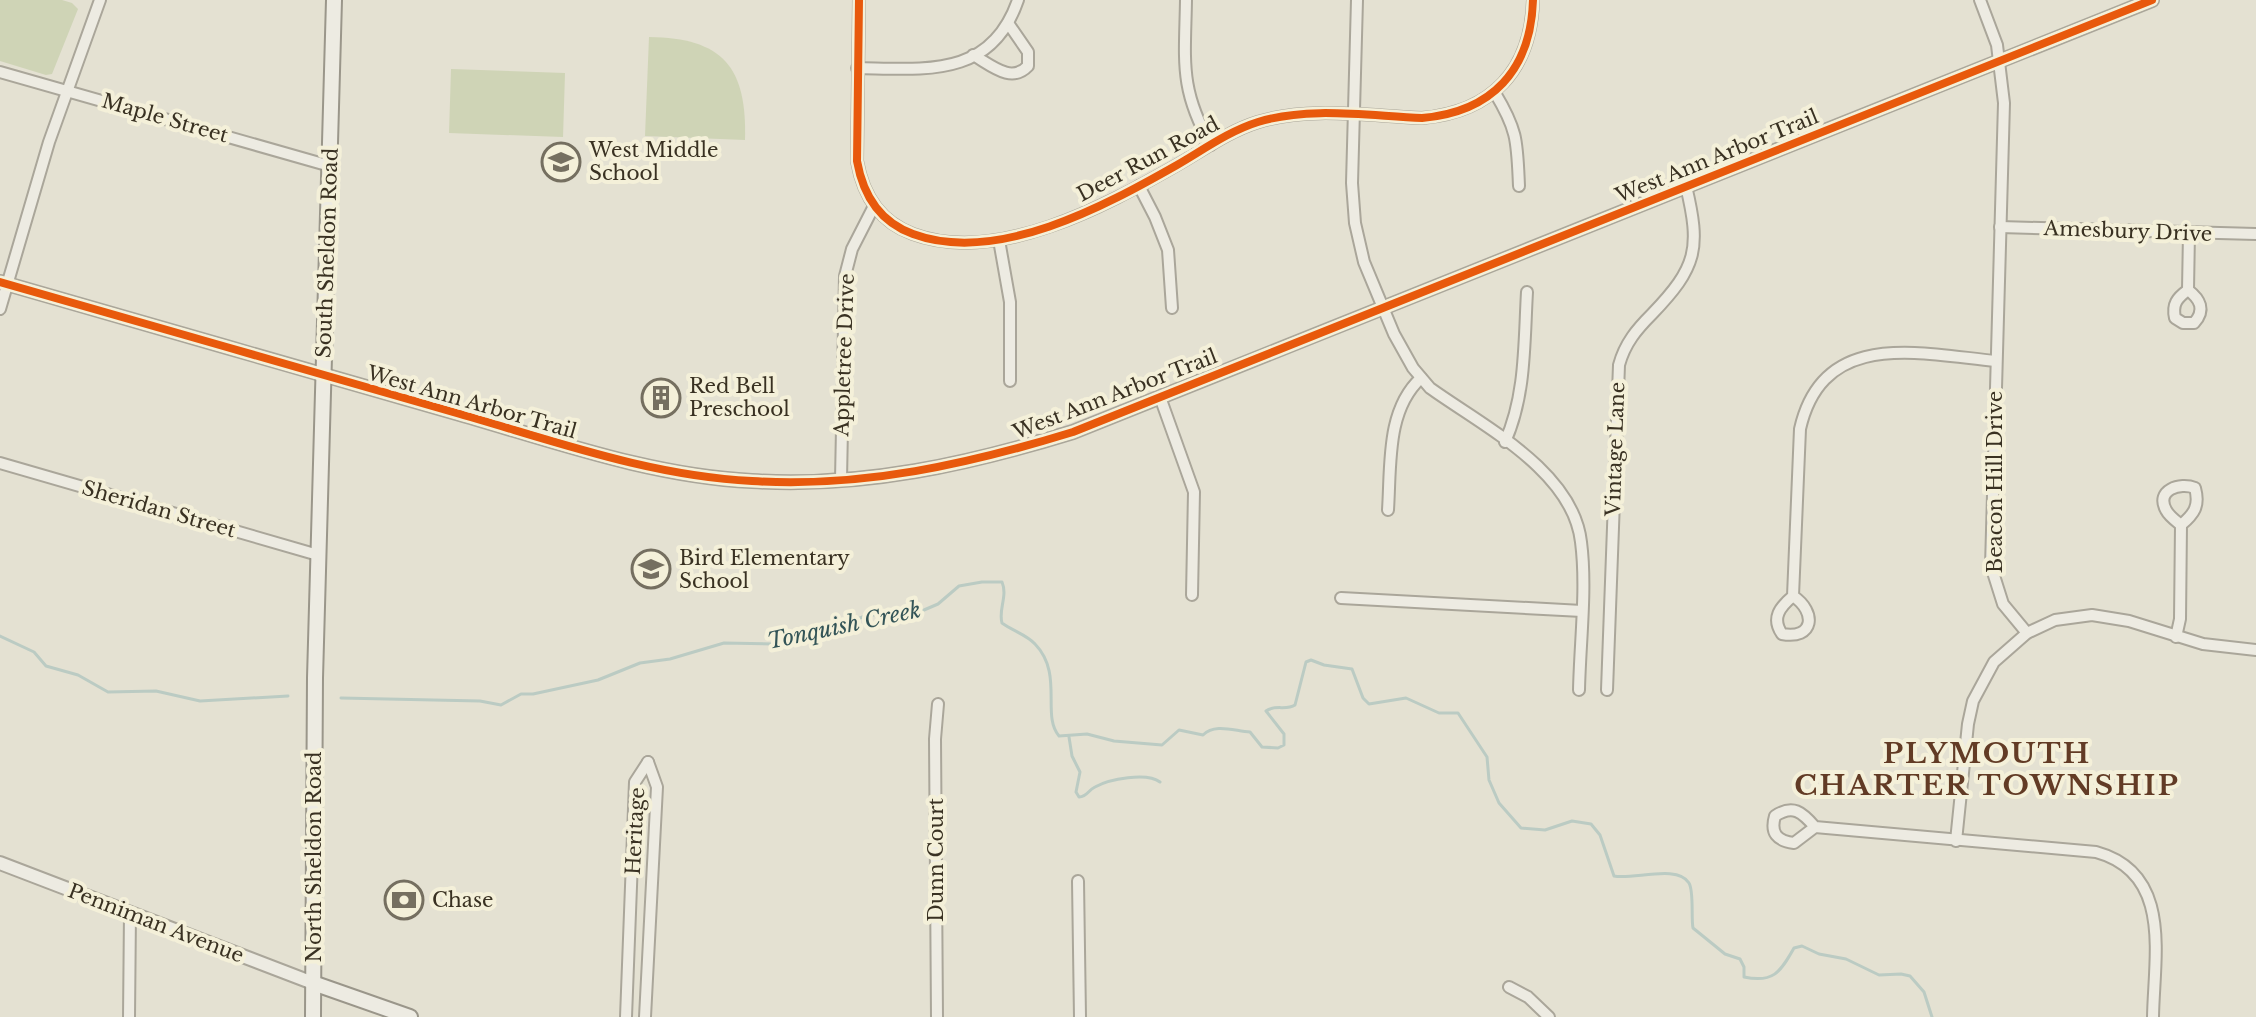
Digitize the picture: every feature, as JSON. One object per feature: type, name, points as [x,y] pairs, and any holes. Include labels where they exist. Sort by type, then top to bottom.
[{"type":"main road","name":"South Sheldon Road","points":[[315,697],[334,0]]},
{"type":"main road","name":"North Sheldon Road","points":[[313,1017],[315,697]]},
{"type":"main road","points":[[313,983],[410,1017]]},
{"type":"street","points":[[0,309],[4,283],[49,142],[100,0]]},
{"type":"street","points":[[859,0],[857,161],[863,184],[874,206]]},
{"type":"street","points":[[857,68],[929,70],[948,66],[989,45],[1008,23],[1018,0]]},
{"type":"street","points":[[1186,0],[1186,86],[1191,104],[1211,145]]},
{"type":"street","points":[[1357,0],[1352,183],[1355,223],[1364,262],[1397,342],[1421,378],[1430,388],[1546,473],[1570,506],[1582,542],[1579,690]]},
{"type":"street","points":[[1519,186],[1516,134],[1495,93],[1525,50],[1533,0]]},
{"type":"street","name":"Beacon Hill Drive","points":[[1980,0],[1997,45],[2004,103],[1991,566],[2003,604],[2027,633]]},
{"type":"street","name":"West Ann Arbor Trail","points":[[4,283],[655,469],[752,481],[841,479],[910,473],[983,459],[1073,432],[2152,0]]},
{"type":"street","points":[[973,55],[1005,73],[1013,75],[1022,72],[1028,66],[1028,52],[1008,23]]},
{"type":"street","name":"Maple Street","points":[[0,72],[330,166]]},
{"type":"street","name":"Deer Run Road","points":[[874,206],[897,226],[924,238],[966,243],[999,240],[1069,218],[1139,186],[1246,126],[1301,114],[1442,116],[1472,107],[1495,93]]},
{"type":"street","points":[[1139,186],[1168,250],[1172,308]]},
{"type":"street","name":"Vintage Lane","points":[[1607,690],[1619,365],[1625,345],[1675,290],[1691,261],[1694,220],[1686,186]]},
{"type":"street","name":"Appletree Drive","points":[[841,479],[845,276],[852,249],[874,206]]},
{"type":"street","name":"Amesbury Drive","points":[[2000,227],[2256,234]]},
{"type":"street","points":[[2188,290],[2189,233]]},
{"type":"street","points":[[999,240],[1010,302],[1010,381]]},
{"type":"street","points":[[1505,442],[1516,417],[1520,397],[1527,292]]},
{"type":"street","points":[[1793,596],[1800,429],[1808,403],[1824,381],[1850,362],[1882,352],[1996,361]]},
{"type":"street","points":[[1388,510],[1397,418],[1406,393],[1421,378]]},
{"type":"street","points":[[1160,397],[1194,492],[1192,595]]},
{"type":"street","name":"Sheridan Street","points":[[0,463],[318,555]]},
{"type":"street","points":[[2176,637],[2180,619],[2181,525]]},
{"type":"street","points":[[1341,598],[1582,611]]},
{"type":"street","points":[[1956,841],[1973,701],[1994,662],[2027,633],[2055,620],[2092,615],[2129,621],[2176,637],[2227,648],[2256,650]]},
{"type":"street","name":"Dunn Court","points":[[937,1017],[935,739],[938,704]]},
{"type":"street","name":"Heritage","points":[[626,1017],[635,782],[648,762],[657,787],[645,1017]]},
{"type":"street","points":[[1815,827],[2108,855],[2128,868],[2144,886],[2154,918],[2153,1017]]},
{"type":"street","name":"Penniman Avenue","points":[[0,863],[313,983]]},
{"type":"street","points":[[1078,881],[1080,1017]]},
{"type":"street","points":[[129,1017],[130,913]]},
{"type":"street","points":[[630,919],[650,921]]},
{"type":"street","points":[[1509,987],[1528,997],[1549,1017]]},
{"type":"street","points":[[627,1001],[646,1002]]},
{"type":"green space","points":[[0,0],[62,0],[78,9],[52,74],[46,75],[0,61]]},
{"type":"green space","points":[[649,37],[696,43],[726,62],[741,93],[745,140],[645,136]]},
{"type":"green space","points":[[451,69],[565,73],[563,137],[449,133]]},
{"type":"waterway","name":"Tonquish Creek","points":[[341,698],[480,701],[501,705],[521,694],[598,680],[640,663],[670,659],[724,643],[773,644],[798,631],[844,625],[867,615],[896,615],[924,610],[938,604],[959,586],[1002,582],[1002,623],[1032,641],[1044,656],[1051,681],[1052,717],[1059,736],[1087,734],[1114,741],[1162,745],[1179,730],[1203,735],[1213,729],[1225,729],[1250,732],[1262,747],[1278,748],[1284,745],[1284,734],[1266,711],[1295,705],[1306,662],[1311,660],[1352,669],[1363,698],[1369,704],[1406,698],[1439,713],[1458,713],[1487,757],[1489,780],[1499,803],[1521,828],[1545,830],[1572,821],[1591,824],[1600,835],[1614,876],[1665,873],[1683,877],[1691,887],[1693,928],[1725,954],[1740,959],[1744,977],[1762,979],[1775,974],[1794,948],[1802,946],[1819,954],[1846,959],[1879,975],[1910,976],[1924,992],[1932,1017]]},
{"type":"waterway","name":"Tonquish Creek","points":[[0,636],[34,652],[46,666],[78,675],[108,692],[156,691],[200,701],[288,696]]},
{"type":"waterway","points":[[1069,737],[1072,756],[1080,772],[1076,792],[1079,797],[1101,784],[1118,779],[1146,777],[1160,782]]},
{"type":"cycle path","points":[[859,0],[857,161],[864,185],[882,215],[901,229],[946,242],[980,242],[1014,237],[1084,213],[1226,136],[1258,122],[1318,113],[1422,118],[1469,107],[1503,83],[1515,67],[1531,25],[1533,0]]},
{"type":"cycle path","points":[[0,282],[638,464],[714,478],[752,481],[834,481],[875,477],[995,454],[1073,432],[2152,0]]},
{"type":"place","name":"West Middle School","points":[[561,162]]},
{"type":"place","name":"Red Bell Preschool","points":[[661,398]]},
{"type":"place","name":"Bird Elementary School","points":[[651,569]]},
{"type":"place","name":"Chase","points":[[404,900]]},
{"type":"district","name":"PLYMOUTH CHARTER TOWNSHIP","points":[[1987,769]]}]
